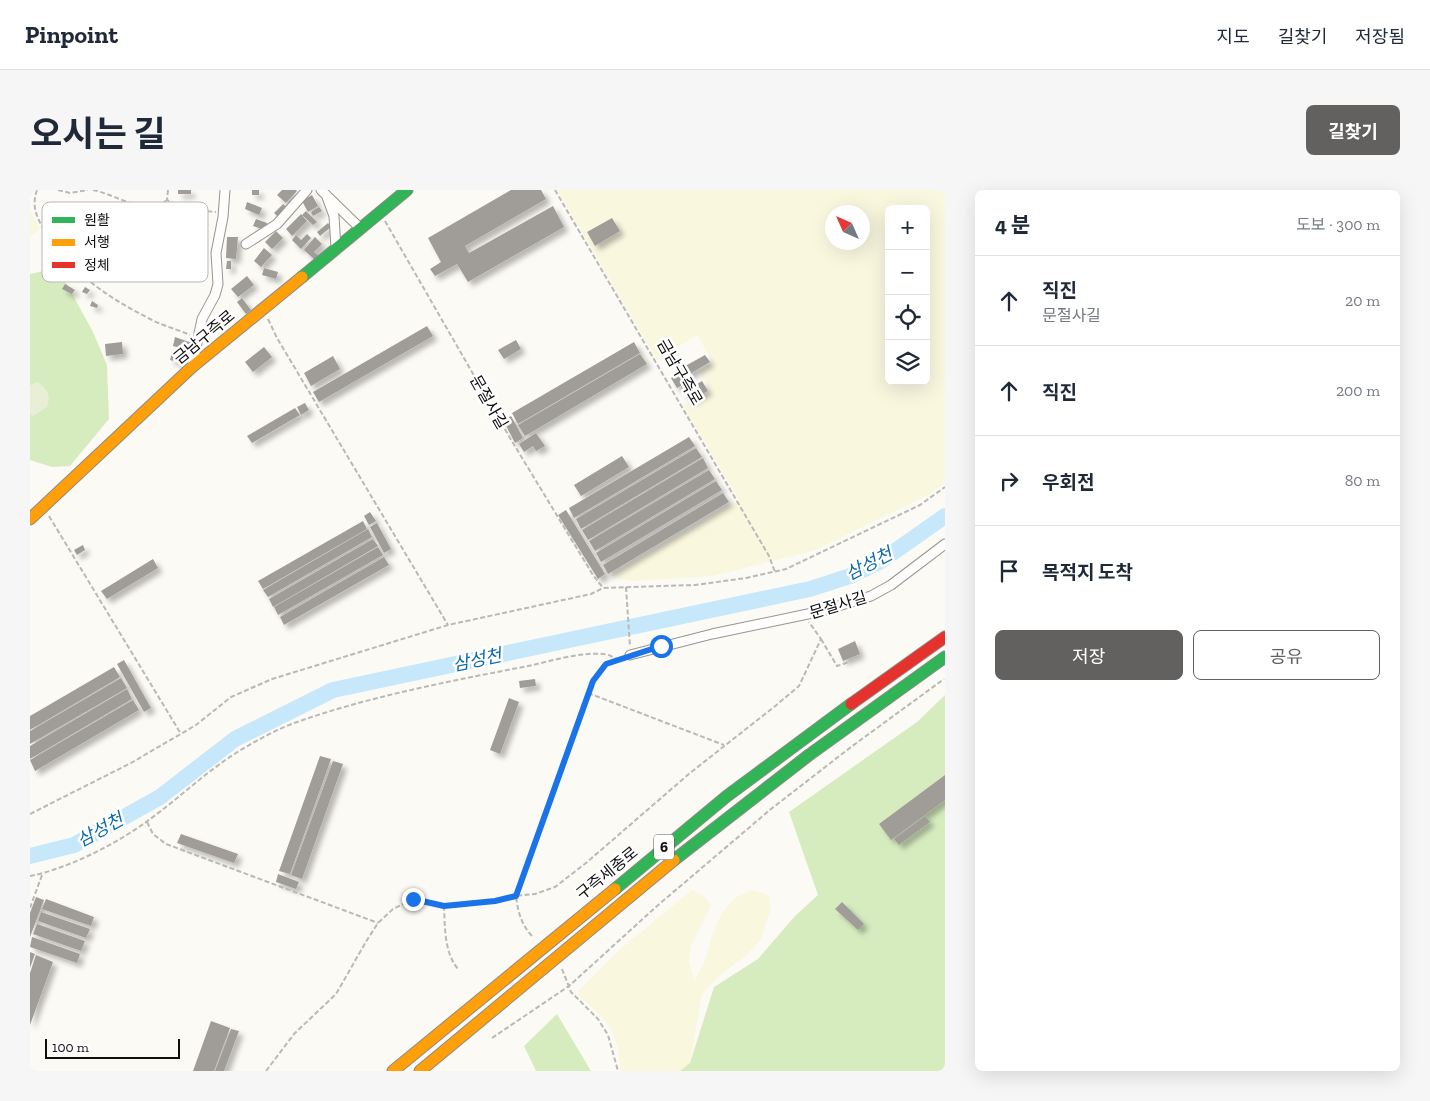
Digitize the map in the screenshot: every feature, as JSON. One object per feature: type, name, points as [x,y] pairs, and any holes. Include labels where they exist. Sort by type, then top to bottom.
[{"type":"main road","name":"금남구즉로","points":[[30,519],[192,367],[407,190]]},
{"type":"main road","name":"구즉세종로","points":[[394,1071],[727,796],[834,715],[945,637]]},
{"type":"main road","name":"구즉세종로","points":[[420,1071],[613,908],[738,807],[945,657]]},
{"type":"street","points":[[192,367],[202,320],[215,295],[218,284],[216,253],[224,210],[225,190]]},
{"type":"street","points":[[246,244],[277,224],[307,190]]},
{"type":"street","points":[[324,193],[360,228]]},
{"type":"street","points":[[324,193],[334,216],[336,248]]},
{"type":"street","name":"문절사길","points":[[630,651],[805,615],[871,596],[891,585],[945,544]]},
{"type":"path","points":[[37,190],[34,198],[35,215],[42,227]]},
{"type":"path","points":[[58,190],[70,193],[88,190]]},
{"type":"path","points":[[93,190],[109,193],[132,202]]},
{"type":"path","points":[[167,200],[168,190]]},
{"type":"path","name":"금남구즉로","points":[[555,190],[769,556],[775,572]]},
{"type":"path","points":[[167,200],[172,202]]},
{"type":"path","points":[[208,209],[224,210]]},
{"type":"path","name":"문절사길","points":[[380,212],[510,438],[592,575],[603,588]]},
{"type":"path","points":[[88,282],[152,320],[189,334],[197,341]]},
{"type":"path","points":[[264,307],[276,338],[448,625]]},
{"type":"path","points":[[30,814],[131,763],[181,734],[231,697],[246,689],[316,664],[448,625],[591,594],[603,588],[695,585],[775,572],[802,563],[920,505],[945,488]]},
{"type":"path","points":[[43,507],[181,734]]},
{"type":"path","points":[[532,936],[524,927],[518,912],[516,896],[588,693],[599,672],[606,664],[619,659],[630,651],[626,587]]},
{"type":"path","points":[[805,615],[837,666],[849,662]]},
{"type":"path","points":[[266,1071],[294,1034],[336,994],[378,923],[393,909],[413,899],[444,906],[495,901],[535,894],[555,887],[725,745],[799,686],[821,639]]},
{"type":"path","points":[[30,876],[42,874],[84,857],[147,822],[198,779],[245,747],[294,723],[343,707],[486,674],[587,655],[604,654],[619,659]]},
{"type":"path","points":[[492,1038],[569,986],[657,906],[771,809],[851,746],[944,679]]},
{"type":"path","points":[[588,693],[725,745]]},
{"type":"path","points":[[147,822],[153,834],[166,844],[378,923]]},
{"type":"path","points":[[30,908],[42,874]]},
{"type":"path","points":[[444,906],[448,949],[454,965],[459,970]]},
{"type":"path","points":[[562,969],[571,992],[598,1019],[608,1035],[618,1071]]},
{"type":"shaded area","points":[[557,190],[945,190],[945,482],[930,494],[816,550],[714,576],[633,581],[619,579],[616,573],[739,500],[683,406],[710,390],[699,371],[713,362],[697,335],[657,360]]},
{"type":"shaded area","points":[[30,210],[40,229],[30,237]]},
{"type":"shaded area","points":[[692,890],[704,896],[711,906],[691,946],[689,961],[694,981],[705,961],[713,932],[722,913],[735,898],[751,890],[769,895],[771,908],[761,939],[746,956],[723,973],[702,994],[690,1063],[680,1071],[621,1071],[617,1044],[610,1029],[600,1015],[578,995],[579,990],[618,951]]},
{"type":"green space","points":[[42,271],[42,282],[66,282],[93,332],[107,365],[109,419],[70,466],[52,467],[30,460],[30,274]]},
{"type":"green space","points":[[38,382],[48,393],[49,399],[47,407],[33,416],[30,414],[30,385]]},
{"type":"green space","points":[[945,695],[945,1071],[680,1071],[690,1063],[714,987],[758,959],[795,916],[818,895],[789,812],[917,722]]},
{"type":"green space","points":[[557,1014],[591,1071],[536,1071],[524,1046]]},
{"type":"building","points":[[178,190],[191,190],[191,194],[178,194]]},
{"type":"building","points":[[252,190],[259,190],[259,195],[252,195]]},
{"type":"building","points":[[282,190],[297,191],[286,203],[277,195]]},
{"type":"building","points":[[511,190],[541,190],[546,199],[465,246],[469,253],[553,206],[564,227],[468,282],[457,264],[435,276],[430,269],[441,262],[428,238]]},
{"type":"building","points":[[312,195],[318,206],[308,212],[302,201]]},
{"type":"building","points":[[247,202],[262,208],[259,215],[245,209]]},
{"type":"building","points":[[283,204],[287,207],[278,217],[274,213]]},
{"type":"building","points":[[319,207],[322,211],[313,216],[311,212]]},
{"type":"building","points":[[306,211],[317,222],[313,225],[302,215]]},
{"type":"building","points":[[301,214],[307,221],[292,236],[286,229]]},
{"type":"building","points":[[612,218],[620,231],[595,246],[587,232]]},
{"type":"building","points":[[256,219],[267,223],[265,230],[253,226]]},
{"type":"building","points":[[328,223],[331,227],[320,236],[317,232]]},
{"type":"building","points":[[276,231],[283,238],[272,249],[265,242]]},
{"type":"building","points":[[307,234],[311,238],[301,249],[292,240],[296,235],[301,240]]},
{"type":"building","points":[[227,237],[238,237],[236,259],[226,258]]},
{"type":"building","points":[[315,237],[322,244],[314,252],[319,256],[315,260],[304,250]]},
{"type":"building","points":[[264,248],[272,255],[261,267],[254,261]]},
{"type":"building","points":[[227,261],[231,261],[231,269],[226,269]]},
{"type":"building","points":[[264,268],[278,272],[276,279],[262,275]]},
{"type":"building","points":[[247,276],[254,285],[238,297],[231,289]]},
{"type":"building","points":[[65,284],[75,290],[72,294],[62,289]]},
{"type":"building","points":[[85,287],[90,290],[87,294],[82,292]]},
{"type":"building","points":[[242,298],[251,310],[246,314],[237,302]]},
{"type":"building","points":[[92,301],[98,305],[97,308],[90,306]]},
{"type":"building","points":[[427,326],[433,336],[319,402],[313,392]]},
{"type":"building","points":[[175,337],[192,343],[190,351],[173,346]]},
{"type":"building","points":[[516,340],[521,349],[504,359],[498,350]]},
{"type":"building","points":[[122,342],[123,354],[106,356],[105,344]]},
{"type":"building","points":[[634,342],[640,353],[518,424],[512,413]]},
{"type":"building","points":[[264,347],[272,357],[253,372],[245,362]]},
{"type":"building","points":[[172,353],[188,357],[186,364],[170,360]]},
{"type":"building","points":[[640,354],[647,364],[525,436],[518,425]]},
{"type":"building","points":[[705,355],[710,362],[683,378],[678,370]]},
{"type":"building","points":[[333,356],[340,369],[311,386],[304,373]]},
{"type":"building","points":[[678,374],[684,384],[677,388],[671,378]]},
{"type":"building","points":[[702,381],[708,391],[689,401],[684,392]]},
{"type":"building","points":[[305,403],[309,410],[301,415],[297,407]]},
{"type":"building","points":[[295,408],[300,415],[252,443],[247,436]]},
{"type":"building","points":[[511,416],[523,438],[515,443],[503,420]]},
{"type":"building","points":[[536,433],[545,446],[536,451],[533,446],[524,452],[519,444]]},
{"type":"building","points":[[689,437],[695,446],[574,518],[569,508]]},
{"type":"building","points":[[696,448],[702,457],[581,529],[576,519]]},
{"type":"building","points":[[622,456],[629,467],[581,496],[574,485]]},
{"type":"building","points":[[703,458],[708,468],[588,540],[582,530]]},
{"type":"building","points":[[709,470],[715,479],[595,551],[589,541]]},
{"type":"building","points":[[716,481],[722,490],[601,562],[596,553]]},
{"type":"building","points":[[723,493],[729,502],[608,574],[603,565]]},
{"type":"building","points":[[566,510],[605,574],[598,579],[558,515]]},
{"type":"building","points":[[370,512],[376,521],[369,525],[364,516]]},
{"type":"building","points":[[363,521],[367,529],[263,589],[258,581]]},
{"type":"building","points":[[377,523],[391,549],[384,553],[370,527]]},
{"type":"building","points":[[368,529],[372,537],[268,597],[263,590]]},
{"type":"building","points":[[373,539],[378,546],[273,607],[269,599]]},
{"type":"building","points":[[83,545],[85,550],[77,555],[74,550]]},
{"type":"building","points":[[378,547],[383,555],[278,615],[274,607]]},
{"type":"building","points":[[384,557],[389,565],[284,625],[280,617]]},
{"type":"building","points":[[153,559],[158,568],[107,599],[101,591]]},
{"type":"building","points":[[855,641],[860,654],[843,661],[838,649]]},
{"type":"building","points":[[124,660],[151,708],[144,712],[117,664]]},
{"type":"building","points":[[114,667],[120,677],[30,730],[30,716]]},
{"type":"building","points":[[121,678],[127,688],[30,744],[30,731]]},
{"type":"building","points":[[535,679],[536,686],[520,688],[519,681]]},
{"type":"building","points":[[127,689],[132,699],[30,759],[30,746]]},
{"type":"building","points":[[509,698],[519,702],[500,754],[490,750]]},
{"type":"building","points":[[133,700],[139,710],[35,771],[30,760]]},
{"type":"building","points":[[320,756],[331,759],[290,874],[279,871]]},
{"type":"building","points":[[333,761],[343,764],[302,879],[291,875]]},
{"type":"building","points":[[945,775],[945,800],[891,840],[879,824]]},
{"type":"building","points":[[925,816],[930,822],[899,845],[894,839]]},
{"type":"building","points":[[181,834],[238,854],[234,863],[177,843]]},
{"type":"building","points":[[278,874],[299,882],[296,889],[276,882]]},
{"type":"building","points":[[36,897],[44,900],[30,937],[30,913]]},
{"type":"building","points":[[46,899],[94,917],[91,926],[42,909]]},
{"type":"building","points":[[842,902],[864,924],[858,930],[835,909]]},
{"type":"building","points":[[41,912],[90,929],[86,938],[38,921]]},
{"type":"building","points":[[37,924],[85,941],[81,951],[33,934]]},
{"type":"building","points":[[32,937],[80,954],[77,963],[30,947]]},
{"type":"building","points":[[30,952],[35,954],[30,968]]},
{"type":"building","points":[[36,955],[53,962],[30,1025],[30,973]]},
{"type":"building","points":[[211,1021],[230,1028],[214,1071],[193,1071]]},
{"type":"building","points":[[231,1029],[239,1031],[224,1071],[215,1071]]},
{"type":"waterway","name":"삼성천","points":[[30,856],[74,845],[160,797],[235,739],[333,690],[810,589],[850,576],[881,561],[945,516]]},
{"type":"traffic: fast","points":[[302,277],[407,190]]},
{"type":"traffic: fast","points":[[674,860],[809,755],[945,657]]},
{"type":"traffic: fast","points":[[615,889],[727,796],[851,704]]},
{"type":"traffic: slow","points":[[30,519],[192,367],[302,277]]},
{"type":"traffic: slow","points":[[420,1071],[674,860]]},
{"type":"traffic: slow","points":[[393,1071],[615,889]]},
{"type":"traffic: jam","points":[[851,704],[945,637]]},
{"type":"route","points":[[413,899],[444,906],[495,901],[516,896],[593,681],[606,664],[661,646]]}]
